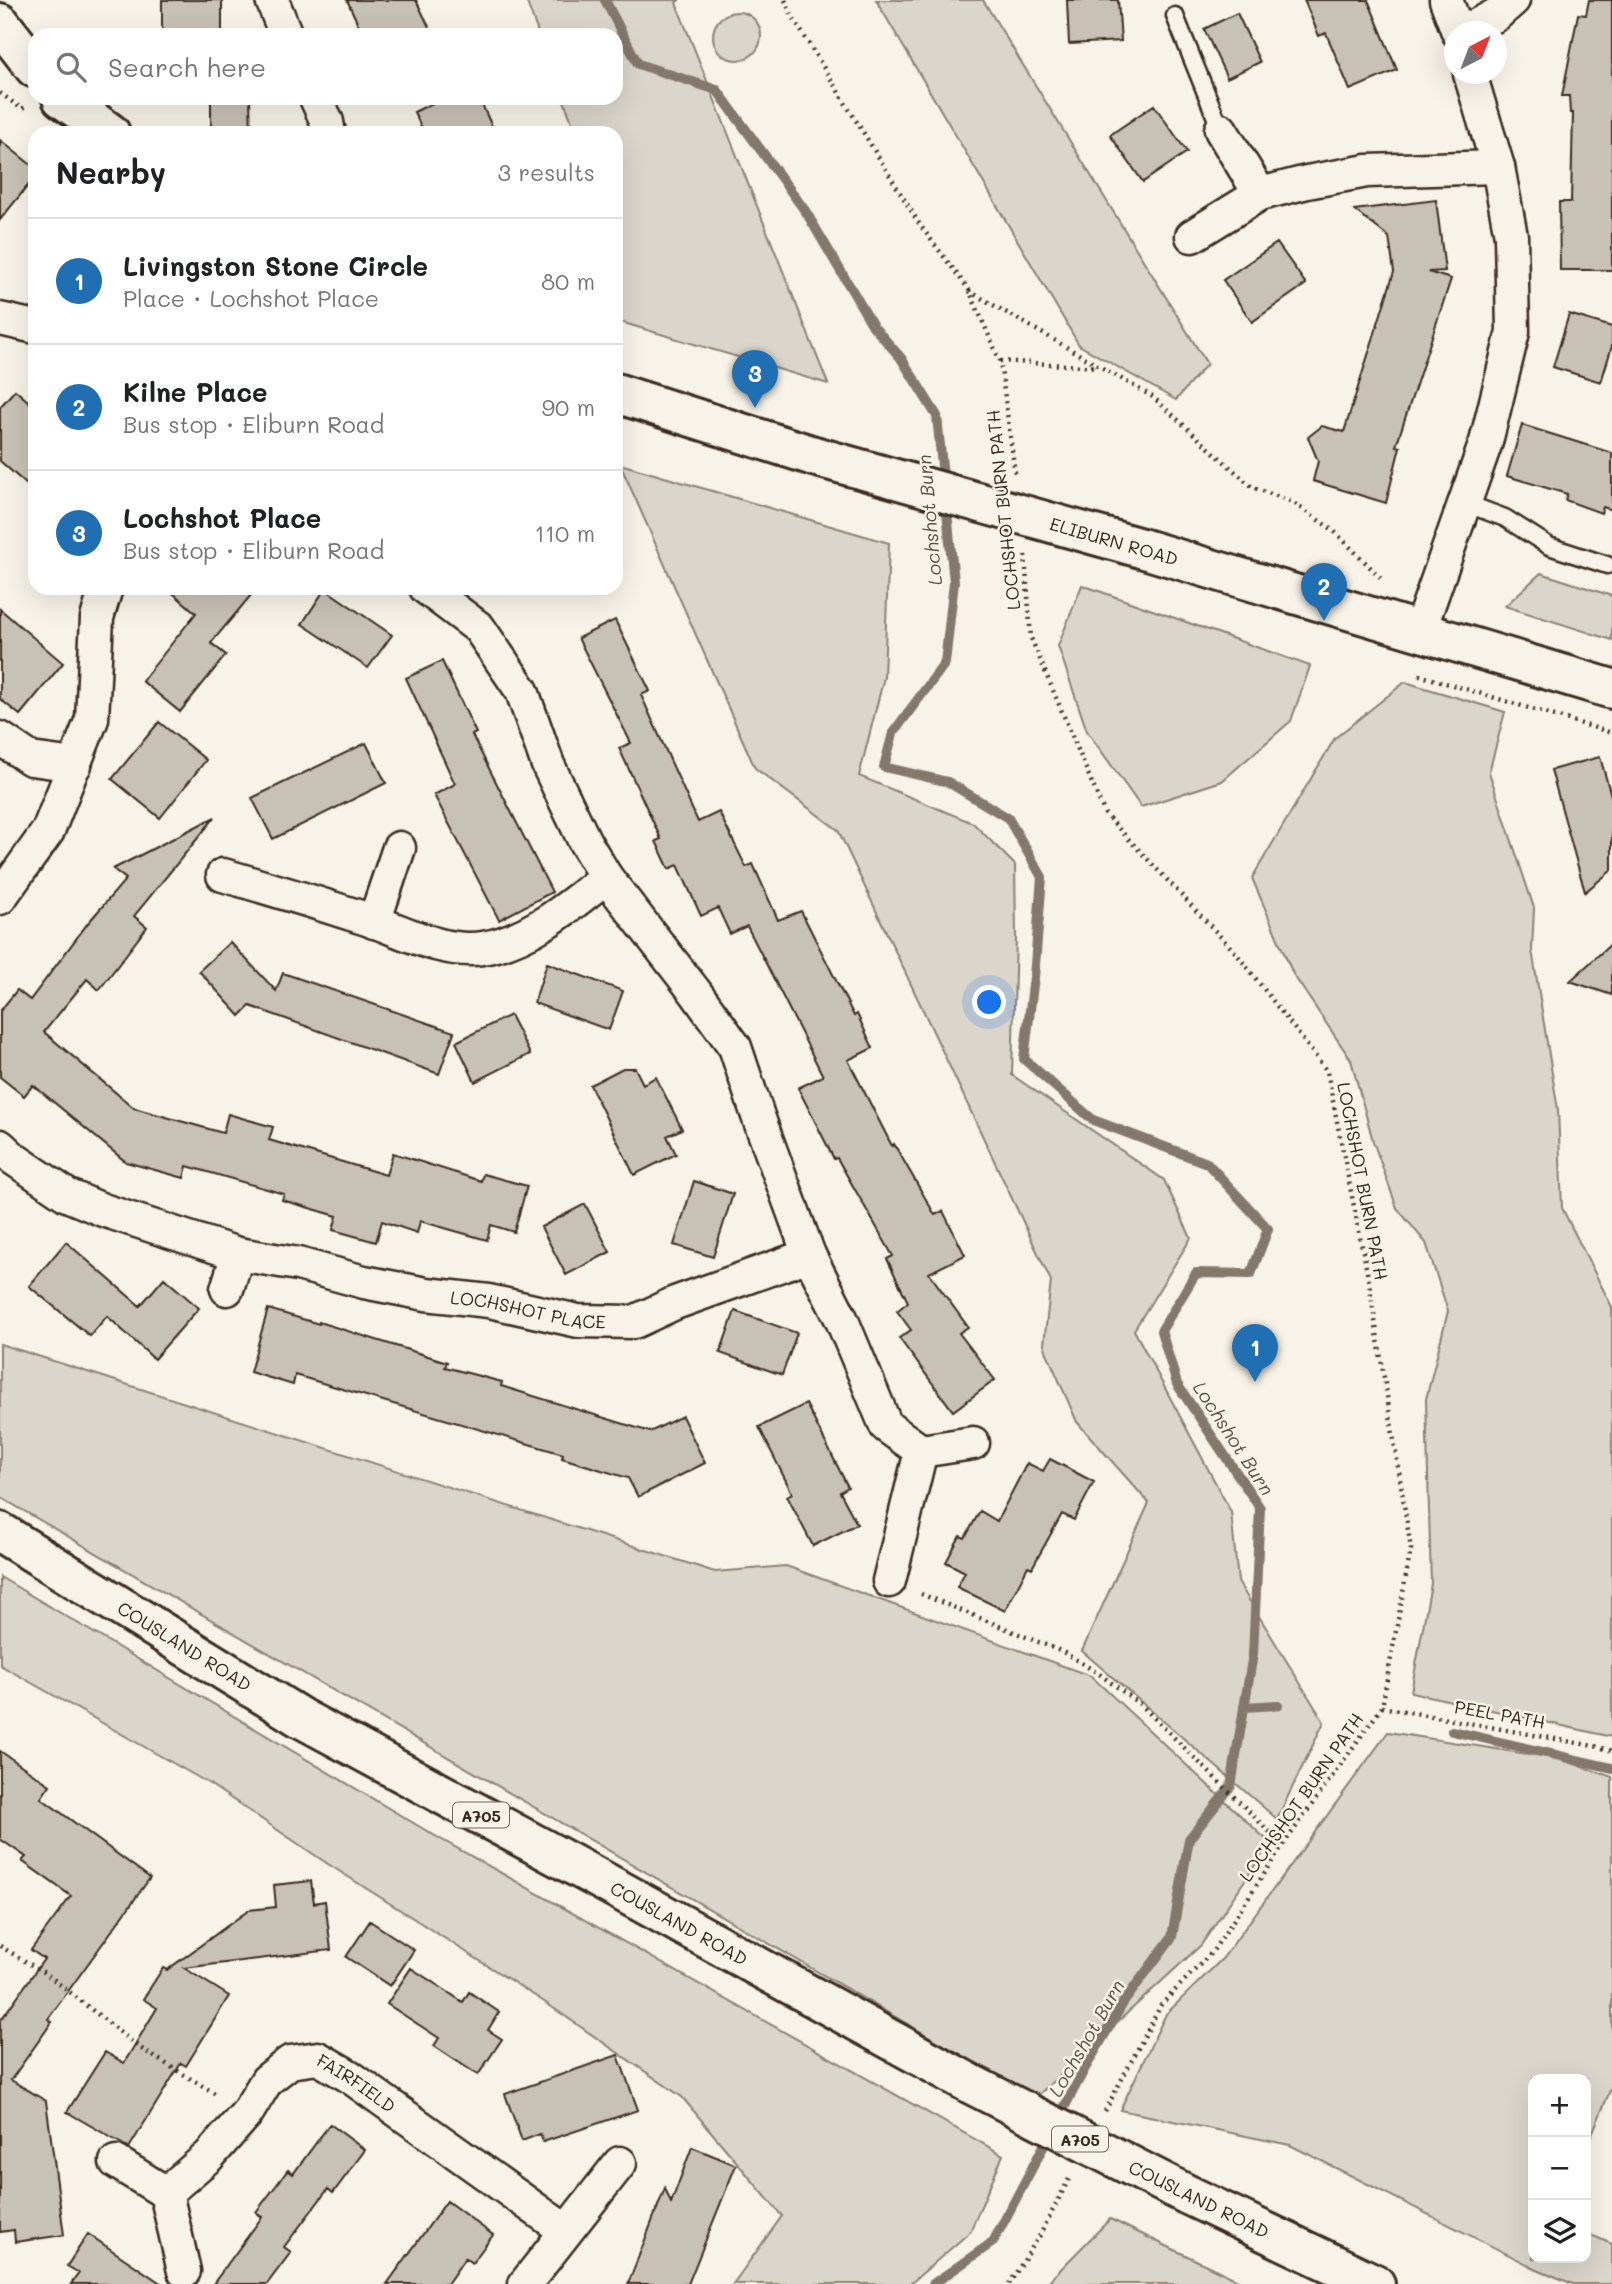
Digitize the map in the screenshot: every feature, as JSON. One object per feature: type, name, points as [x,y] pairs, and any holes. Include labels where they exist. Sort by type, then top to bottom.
[{"type":"main road","points":[[0,23],[28,59]]},
{"type":"main road","points":[[0,68],[28,80]]},
{"type":"main road","points":[[72,105],[100,126]]},
{"type":"main road","name":"ELIBURN ROAD","points":[[623,395],[814,456],[1141,548],[1612,689]]},
{"type":"main road","name":"COUSLAND ROAD","points":[[0,1532],[302,1718],[971,2084],[1188,2194],[1375,2284]]},
{"type":"street","points":[[272,0],[283,28]]},
{"type":"street","points":[[1446,0],[1454,21]]},
{"type":"street","points":[[1485,21],[1513,0]]},
{"type":"street","points":[[1419,632],[1486,442],[1513,331],[1511,236],[1498,167],[1473,84]]},
{"type":"street","points":[[319,105],[328,126]]},
{"type":"street","points":[[1222,130],[1260,194]]},
{"type":"street","points":[[1192,236],[1260,194],[1307,181],[1367,171],[1498,167]]},
{"type":"street","points":[[0,319],[28,325]]},
{"type":"street","points":[[0,898],[48,831],[92,719],[97,618],[104,595]]},
{"type":"street","points":[[435,595],[479,628],[522,691],[548,765],[584,842],[606,877],[735,1047],[809,1255],[841,1318],[886,1426],[921,1451],[973,1443]]},
{"type":"street","points":[[0,738],[31,759],[75,765]]},
{"type":"street","points":[[374,922],[399,848]]},
{"type":"street","points":[[223,875],[442,946],[481,948],[513,940],[544,924],[606,877]]},
{"type":"street","name":"LOCHSHOT PLACE","points":[[0,1146],[67,1195],[103,1210],[238,1254],[298,1264],[363,1282],[426,1294],[489,1301],[578,1321],[634,1322],[675,1303],[809,1255]]},
{"type":"street","points":[[227,1289],[238,1254]]},
{"type":"street","points":[[888,1581],[921,1451]]},
{"type":"street","name":"FAIRFIELD","points":[[166,2193],[209,2156],[247,2113],[267,2080],[290,2062],[318,2058],[349,2076],[565,2231]]},
{"type":"street","points":[[116,2162],[166,2193],[184,2271]]},
{"type":"street","points":[[526,2284],[620,2164]]},
{"type":"lane","points":[[1175,16],[1222,130]]},
{"type":"lane","points":[[1465,503],[1505,518],[1549,546],[1606,565]]},
{"type":"path","name":"LOCHSHOT BURN PATH","points":[[785,0],[792,16],[920,225],[969,290],[999,361],[1016,480]]},
{"type":"path","points":[[969,290],[1153,397],[1252,487],[1292,502]]},
{"type":"path","points":[[999,361],[1099,367]]},
{"type":"path","name":"LOCHSHOT BURN PATH","points":[[1024,546],[1031,638],[1105,814],[1236,953],[1327,1071],[1369,1282],[1411,1549],[1382,1707],[1283,1845],[1213,1951],[1161,2005],[1104,2114]]},
{"type":"path","points":[[888,1581],[1063,1652],[1098,1672],[1141,1705],[1283,1845]]},
{"type":"path","name":"PEEL PATH","points":[[1382,1707],[1612,1751]]},
{"type":"path","points":[[0,1946],[48,1975],[140,2048],[247,2113]]},
{"type":"path","points":[[1009,2284],[1040,2235],[1072,2174]]},
{"type":"shaded area","points":[[526,0],[679,0],[676,3],[828,384],[623,323],[623,126],[573,126],[566,105],[623,105],[623,28],[536,28]]},
{"type":"shaded area","points":[[876,0],[983,0],[1207,364],[1176,400],[1079,345]]},
{"type":"shaded area","points":[[737,12],[754,19],[761,36],[754,53],[737,60],[720,53],[713,36],[720,19]]},
{"type":"shaded area","points":[[623,465],[889,543],[884,677],[859,776],[973,823],[1015,865],[1012,1075],[1164,1180],[1191,1238],[1134,1330],[1231,1512],[1238,1582],[1324,1722],[1277,1819],[1082,1651],[1149,1503],[1077,1422],[1044,1344],[1051,1281],[838,830],[755,768],[623,471]]},
{"type":"shaded area","points":[[1541,573],[1612,596],[1612,640],[1505,606]]},
{"type":"shaded area","points":[[1082,585],[1310,666],[1291,721],[1222,781],[1141,807],[1087,731],[1058,646]]},
{"type":"shaded area","points":[[1405,682],[1505,712],[1489,772],[1534,908],[1532,950],[1558,1110],[1562,1208],[1612,1307],[1612,1737],[1411,1692],[1431,1584],[1426,1399],[1448,1311],[1426,1243],[1397,1208],[1373,1141],[1351,1060],[1293,974],[1252,878],[1335,738]]},
{"type":"shaded area","points":[[0,1344],[715,1572],[786,1566],[1091,1676],[1270,1843],[1201,1945],[1035,2098],[0,1497]]},
{"type":"shaded area","points":[[0,1577],[437,1837],[1003,2155],[970,2232],[910,2284],[733,2284],[782,2216],[682,2097],[546,2003],[328,1864],[208,1783],[0,1665]]},
{"type":"shaded area","points":[[1388,1732],[1560,1759],[1612,1777],[1612,2086],[1591,2136],[1591,2074],[1528,2074],[1528,2263],[1591,2263],[1591,2235],[1612,2244],[1612,2284],[1573,2284],[1535,2268],[1290,2145],[1120,2110],[1166,2014],[1223,1958]]},
{"type":"shaded area","points":[[1110,2219],[1246,2284],[1046,2284]]},
{"type":"building","points":[[162,0],[222,0],[222,28],[162,28]]},
{"type":"building","points":[[347,0],[416,0],[430,28],[360,28]]},
{"type":"building","points":[[1067,0],[1118,0],[1121,41],[1069,44]]},
{"type":"building","points":[[1304,0],[1368,0],[1397,70],[1350,90],[1326,33],[1319,36]]},
{"type":"building","points":[[1589,0],[1612,0],[1612,270],[1560,270],[1559,202],[1571,202],[1573,113],[1570,113],[1569,96],[1562,96],[1578,14],[1586,15]]},
{"type":"building","points":[[1237,13],[1260,62],[1227,78],[1204,29]]},
{"type":"building","points":[[211,105],[250,105],[251,126],[211,126]]},
{"type":"building","points":[[428,105],[482,105],[492,126],[421,126],[414,112]]},
{"type":"building","points":[[1154,105],[1187,152],[1143,182],[1110,135]]},
{"type":"building","points":[[0,140],[28,162],[28,186],[0,220]]},
{"type":"building","points":[[1436,200],[1445,271],[1428,272],[1451,279],[1396,446],[1400,447],[1386,503],[1313,481],[1318,461],[1308,437],[1322,426],[1344,432],[1394,272],[1389,237],[1354,210]]},
{"type":"building","points":[[1277,243],[1306,284],[1252,322],[1223,280]]},
{"type":"building","points":[[1569,314],[1612,327],[1612,346],[1601,382],[1553,367]]},
{"type":"building","points":[[15,390],[28,401],[28,486],[0,461],[0,407]]},
{"type":"building","points":[[1522,425],[1612,453],[1612,510],[1603,507],[1601,513],[1565,500],[1567,494],[1507,476]]},
{"type":"building","points":[[175,595],[251,595],[211,643],[226,655],[180,712],[142,681],[196,613]]},
{"type":"building","points":[[321,595],[334,595],[392,635],[368,668],[302,624]]},
{"type":"building","points":[[0,609],[63,663],[20,715],[0,699]]},
{"type":"building","points":[[615,620],[650,691],[641,695],[698,822],[719,812],[746,867],[753,864],[778,920],[801,911],[873,1048],[848,1060],[892,1146],[894,1144],[935,1215],[943,1211],[965,1255],[929,1273],[968,1327],[959,1333],[995,1380],[953,1411],[899,1338],[911,1330],[897,1311],[908,1302],[887,1259],[893,1256],[837,1158],[834,1159],[798,1088],[823,1076],[747,926],[730,934],[718,908],[701,916],[678,865],[669,869],[656,841],[661,839],[619,748],[631,743],[578,638]]},
{"type":"building","points":[[442,661],[476,733],[472,735],[552,892],[499,920],[434,795],[455,784],[406,678]]},
{"type":"building","points":[[159,722],[206,760],[160,818],[112,779]]},
{"type":"building","points":[[366,743],[386,783],[273,839],[252,798]]},
{"type":"building","points":[[1600,757],[1612,799],[1612,870],[1585,892],[1551,770]]},
{"type":"building","points":[[215,817],[134,916],[147,927],[99,990],[87,979],[44,1032],[134,1108],[223,1133],[228,1114],[273,1127],[269,1140],[386,1175],[393,1153],[481,1181],[483,1174],[527,1186],[514,1232],[491,1225],[487,1240],[420,1221],[417,1233],[382,1221],[376,1242],[333,1230],[337,1216],[282,1200],[284,1194],[187,1166],[184,1178],[126,1162],[33,1085],[24,1096],[0,1077],[0,1011],[17,990],[30,1000],[88,923],[126,879],[113,869]]},
{"type":"building","points":[[230,942],[276,991],[283,973],[454,1032],[439,1074],[250,1006],[240,1016],[199,971]]},
{"type":"building","points":[[1612,943],[1612,995],[1570,981]]},
{"type":"building","points":[[547,963],[623,991],[609,1030],[534,1003]]},
{"type":"building","points":[[510,1015],[530,1054],[475,1082],[456,1042]]},
{"type":"building","points":[[623,1068],[635,1068],[643,1084],[656,1077],[682,1129],[667,1136],[676,1154],[634,1175],[590,1085]]},
{"type":"building","points":[[694,1181],[733,1194],[713,1257],[674,1245]]},
{"type":"building","points":[[585,1204],[610,1252],[566,1275],[541,1227]]},
{"type":"building","points":[[66,1242],[140,1306],[164,1278],[199,1308],[154,1359],[107,1316],[90,1336],[29,1286]]},
{"type":"building","points":[[268,1309],[447,1362],[445,1367],[502,1382],[501,1386],[650,1432],[682,1416],[705,1463],[638,1497],[628,1478],[562,1458],[563,1454],[295,1375],[293,1385],[250,1372]]},
{"type":"building","points":[[735,1311],[797,1333],[782,1375],[720,1353]]},
{"type":"building","points":[[806,1404],[848,1487],[840,1492],[857,1524],[813,1546],[787,1496],[792,1493],[759,1427]]},
{"type":"building","points":[[1050,1459],[1094,1482],[1074,1520],[1062,1514],[1032,1568],[1028,1566],[1005,1611],[957,1587],[965,1572],[946,1562],[960,1536],[965,1538],[980,1511],[997,1521],[1027,1463],[1043,1471]]},
{"type":"building","points":[[0,1751],[50,1785],[41,1798],[150,1878],[48,2019],[52,2022],[11,2080],[46,2101],[64,2235],[15,2242],[14,2230],[0,2232],[0,2021],[44,1959],[31,1950],[71,1896],[22,1861],[26,1857],[0,1839]]},
{"type":"building","points":[[311,1881],[314,1903],[325,1901],[331,1950],[184,1968],[229,1996],[186,2066],[181,2063],[129,2148],[67,2112],[105,2052],[124,2063],[157,2008],[143,1999],[163,1968],[167,1970],[249,1910],[276,1907],[274,1885]]},
{"type":"building","points":[[370,1921],[414,1950],[390,1986],[346,1957]]},
{"type":"building","points":[[411,1968],[463,2002],[469,1992],[499,2012],[488,2030],[502,2039],[478,2075],[434,2046],[439,2038],[387,2004]]},
{"type":"building","points":[[618,2055],[638,2110],[543,2142],[540,2134],[522,2141],[505,2094]]},
{"type":"building","points":[[330,2124],[365,2150],[333,2193],[328,2189],[284,2247],[291,2252],[267,2284],[213,2284],[262,2217],[256,2212],[288,2170],[293,2174]]},
{"type":"building","points":[[692,2147],[736,2165],[688,2284],[628,2284],[665,2188],[671,2203]]},
{"type":"building","points":[[447,2201],[493,2235],[472,2263],[465,2258],[447,2284],[387,2284]]},
{"type":"building","points":[[88,2234],[162,2284],[71,2284],[79,2273],[67,2266]]},
{"type":"waterway","name":"Lochshot Burn","points":[[605,0],[619,28]]},
{"type":"waterway","name":"Lochshot Burn","points":[[623,35],[638,64],[717,90],[806,212],[873,326],[901,358],[937,416],[944,486]]},
{"type":"waterway","name":"Lochshot Burn","points":[[933,2284],[993,2242],[1084,2070],[1123,2003],[1172,1937],[1189,1839],[1231,1786],[1253,1654],[1260,1508],[1177,1384],[1161,1331],[1196,1273],[1251,1274],[1268,1229],[1207,1163],[1093,1120],[1024,1059],[1042,877],[1008,818],[948,782],[884,767],[893,733],[945,663],[954,582],[946,502]]},
{"type":"waterway","points":[[1244,1707],[1278,1705]]},
{"type":"waterway","points":[[1452,1731],[1612,1768]]},
{"type":"place","name":"Lochshot Place","points":[[755,408]]},
{"type":"place","name":"Kilne Place","points":[[1324,621]]},
{"type":"place","name":"Livingston Stone Circle","points":[[1255,1382]]}]
